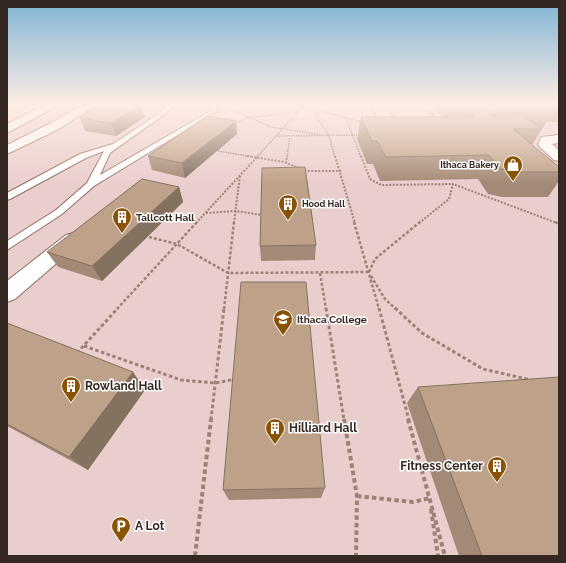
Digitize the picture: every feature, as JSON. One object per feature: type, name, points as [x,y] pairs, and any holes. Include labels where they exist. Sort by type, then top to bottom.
[{"type":"street","points":[[7,150],[44,131]]},
{"type":"street","points":[[548,140],[545,145],[559,157]]},
{"type":"street","points":[[7,292],[87,227]]},
{"type":"lane","points":[[91,184],[107,152],[137,131]]},
{"type":"lane","points":[[7,246],[59,212],[91,184],[180,131]]},
{"type":"lane","points":[[7,197],[83,156],[121,142]]},
{"type":"path","points":[[77,354],[280,131]]},
{"type":"path","points":[[302,131],[329,136]]},
{"type":"path","points":[[326,131],[329,136],[340,171],[369,272],[445,556]]},
{"type":"path","points":[[351,131],[370,179],[381,185],[453,184],[559,224]]},
{"type":"path","points":[[276,136],[368,135]]},
{"type":"path","points":[[286,163],[290,137]]},
{"type":"path","points":[[218,152],[286,163],[307,171],[340,171]]},
{"type":"path","points":[[194,556],[240,175]]},
{"type":"path","points":[[369,272],[375,259],[449,198],[453,184]]},
{"type":"path","points":[[206,213],[236,210],[262,215]]},
{"type":"path","points":[[149,237],[177,244],[228,273],[369,272]]},
{"type":"path","points":[[369,272],[385,300],[422,333],[483,369],[537,381]]},
{"type":"path","points":[[320,273],[357,496],[356,556]]},
{"type":"path","points":[[84,346],[181,380],[215,383],[241,378]]},
{"type":"path","points":[[357,496],[413,502],[430,497]]},
{"type":"path","points":[[430,497],[438,556]]},
{"type":"shaded area","name":"Ithaca College","points":[[7,131],[559,131],[559,556],[7,556]]},
{"type":"building","points":[[184,131],[223,131],[182,163],[148,156]]},
{"type":"building","points":[[368,131],[516,131],[559,167],[559,172],[516,172],[501,169],[489,155],[386,157],[377,141],[372,141]]},
{"type":"building","name":"Hood Hall","points":[[305,167],[316,245],[260,246],[262,168]]},
{"type":"building","points":[[142,179],[179,187],[92,266],[47,252]]},
{"type":"building","name":"Hilliard Hall","points":[[241,282],[306,282],[325,488],[223,490]]},
{"type":"building","name":"Rowland Hall","points":[[7,323],[133,372],[69,457],[7,424]]},
{"type":"building","name":"Fitness Center","points":[[559,377],[559,556],[482,556],[418,387]]},
{"type":"place","name":"Ithaca Bakery","points":[[513,182]]},
{"type":"place","name":"Hood Hall","points":[[288,221]]},
{"type":"place","name":"Tallcott Hall","points":[[122,234]]},
{"type":"place","name":"Ithaca College","points":[[283,336]]},
{"type":"place","name":"Rowland Hall","points":[[71,403]]},
{"type":"place","name":"Hilliard Hall","points":[[275,445]]},
{"type":"place","name":"Fitness Center","points":[[497,483]]},
{"type":"place","name":"A Lot","points":[[121,543]]}]
